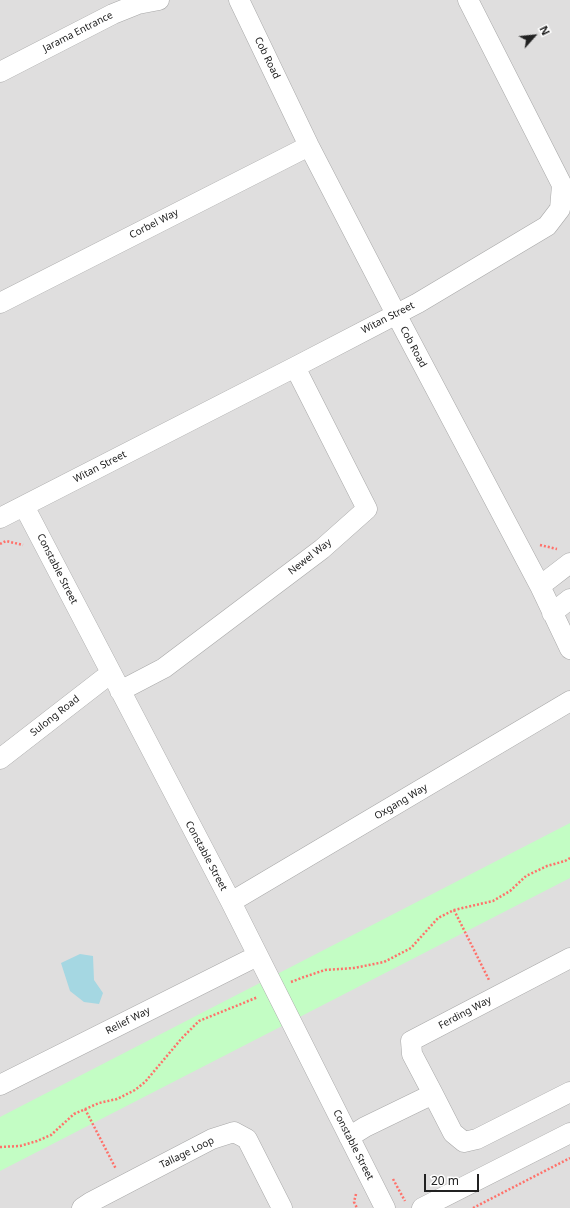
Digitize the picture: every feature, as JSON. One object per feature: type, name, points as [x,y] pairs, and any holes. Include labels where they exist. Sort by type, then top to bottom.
[{"type":"street","name":"Jarama Entrance","points":[[0,72],[113,14],[138,4],[160,0]]},
{"type":"street","name":"Cob Road","points":[[239,0],[309,146],[540,586],[570,649]]},
{"type":"street","name":"Witan Street","points":[[0,518],[396,314],[547,226],[565,211],[562,185],[468,0]]},
{"type":"street","name":"Corbel Way","points":[[0,303],[309,146]]},
{"type":"street","name":"Newel Way","points":[[120,691],[164,668],[322,549],[367,509],[295,367]]},
{"type":"street","name":"Constable Street","points":[[24,506],[231,902],[385,1208]]},
{"type":"street","points":[[540,586],[570,563]]},
{"type":"street","points":[[552,613],[570,599]]},
{"type":"street","name":"Sulong Road","points":[[0,759],[111,673]]},
{"type":"street","name":"Oxgang Way","points":[[231,902],[570,701]]},
{"type":"street","name":"Relief Way","points":[[0,1085],[257,956]]},
{"type":"street","name":"Ferding Way","points":[[570,958],[411,1041],[412,1054],[453,1133],[464,1142],[477,1139],[570,1092]]},
{"type":"street","points":[[349,1137],[365,1127],[433,1094]]},
{"type":"street","name":"Tallage Loop","points":[[82,1208],[124,1184],[212,1139],[234,1132],[247,1139],[282,1208]]},
{"type":"street","points":[[422,1208],[570,1133]]},
{"type":"path","points":[[0,1147],[20,1146],[37,1141],[51,1135],[74,1114],[98,1104],[117,1099],[134,1090],[145,1082],[182,1038],[199,1022],[267,994],[274,989],[325,970],[354,968],[384,962],[411,948],[438,918],[454,910],[493,901],[510,891],[526,876],[547,866],[566,862],[570,858]]},
{"type":"path","points":[[454,910],[498,996]]},
{"type":"path","points":[[85,1109],[124,1184]]},
{"type":"path","points":[[473,1208],[570,1158]]},
{"type":"shaded area","points":[[0,0],[570,0],[570,1208],[0,1208]]},
{"type":"green space","points":[[570,823],[570,878],[0,1171],[0,1117]]},
{"type":"water","points":[[80,954],[93,956],[94,980],[103,993],[99,1004],[84,1002],[70,991],[61,963]]}]
